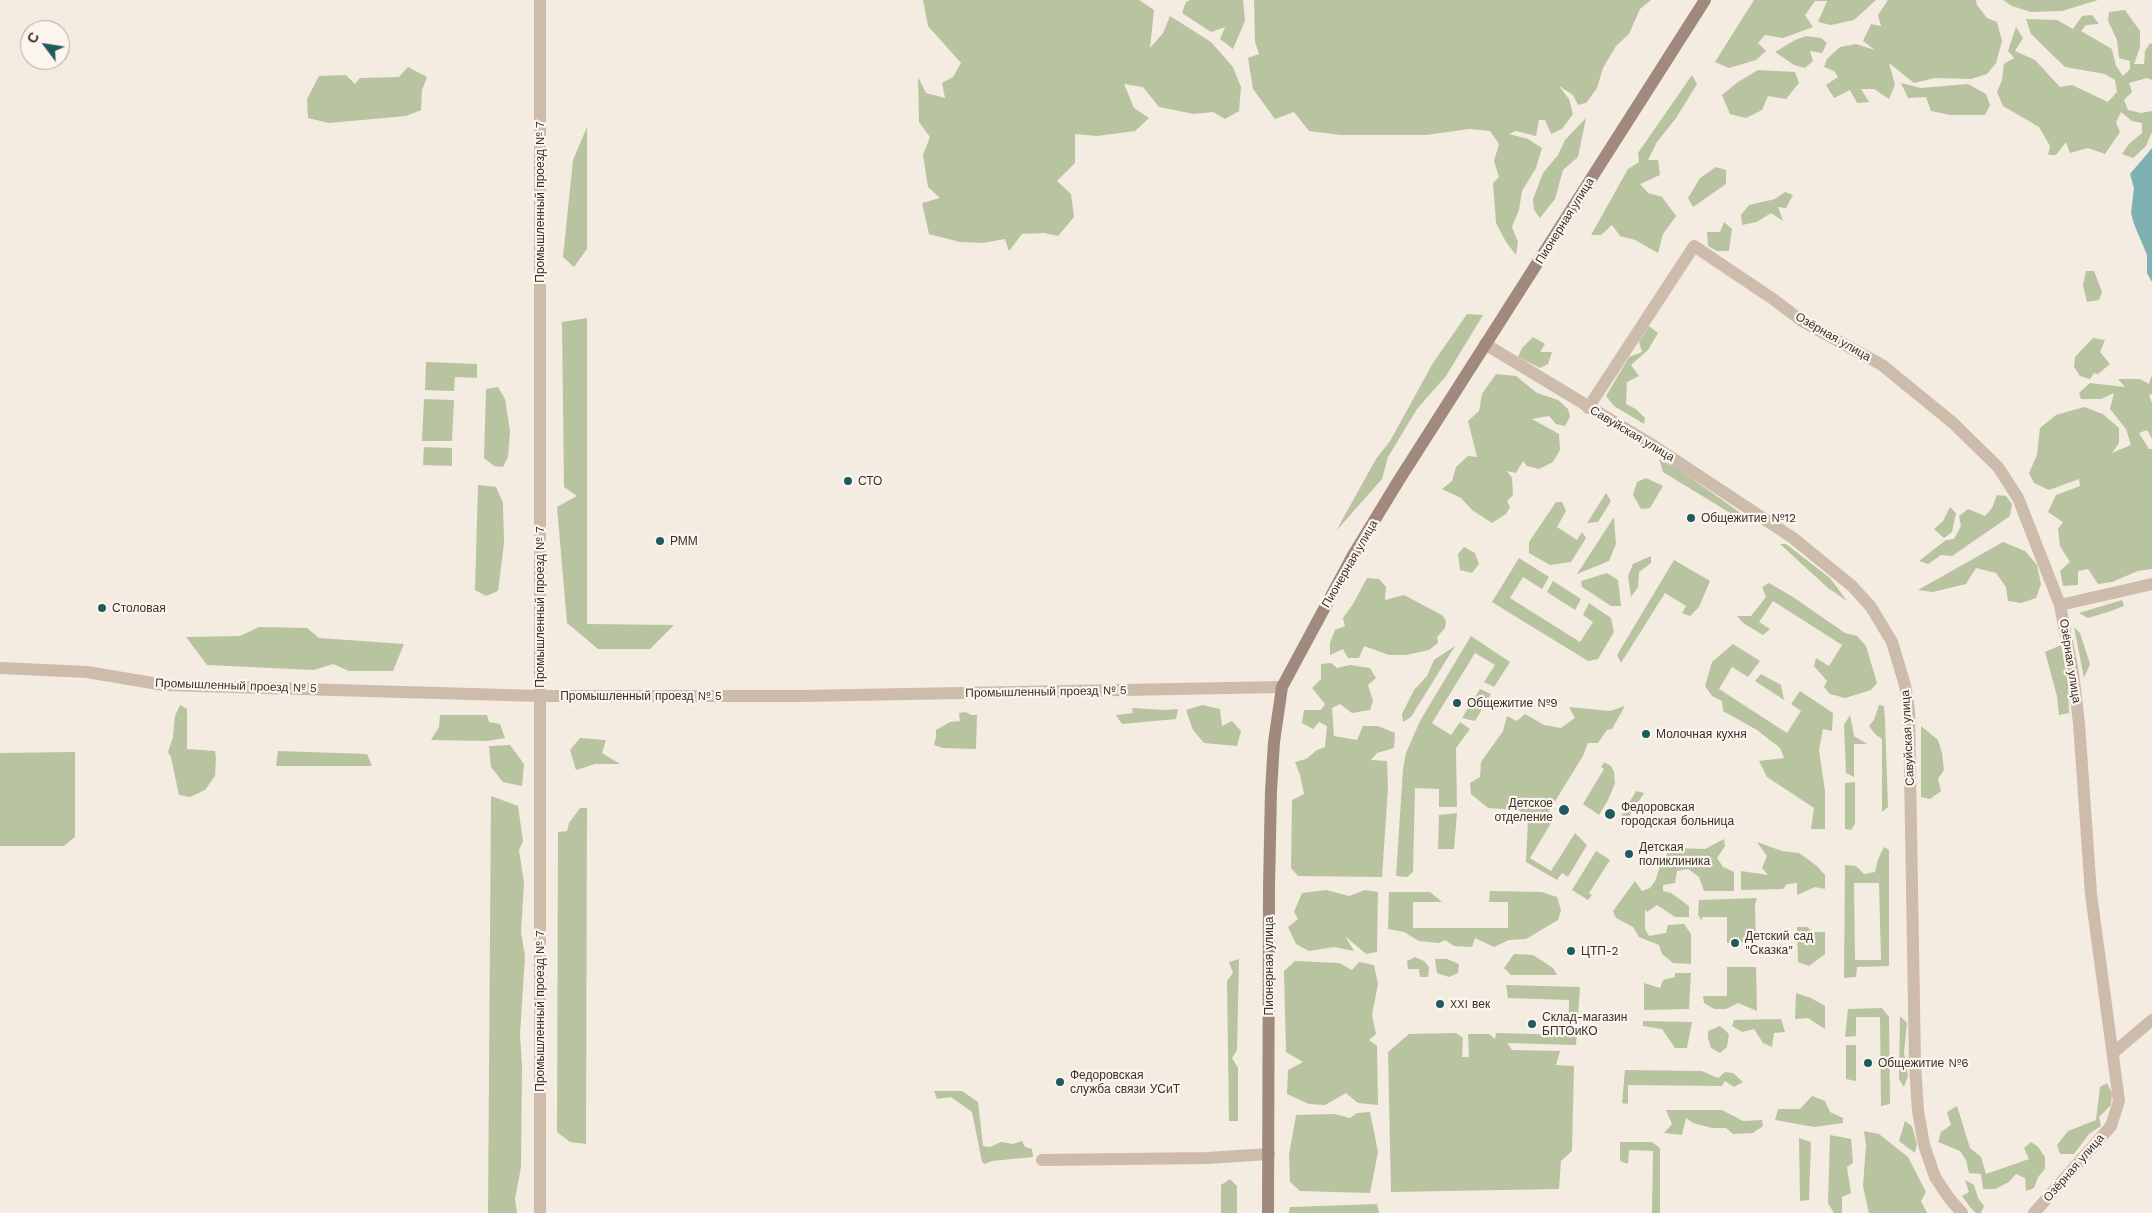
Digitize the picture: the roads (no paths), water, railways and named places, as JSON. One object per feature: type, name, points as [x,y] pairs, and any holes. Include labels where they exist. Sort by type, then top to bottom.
[{"type":"main road","name":"Пионерная улица","points":[[1268,1213],[1271,791],[1274,742],[1282,687],[1352,557],[1485,344],[1705,0]]},
{"type":"street","name":"Промышленный проезд № 7","points":[[540,0],[540,1213]]},
{"type":"street","name":"Озёрная улица","points":[[1588,408],[1694,246],[1773,299],[1802,321],[1882,365],[1960,429],[1998,467],[2018,498],[2060,605],[2073,673],[2078,713],[2091,894],[2119,1101],[2111,1126],[2034,1213]]},
{"type":"street","name":"Савуйская улица","points":[[1485,344],[1588,408],[1654,446],[1793,538],[1852,586],[1871,607],[1892,642],[1906,685],[1909,710],[1915,1065],[1918,1111],[1924,1145],[1935,1177],[1962,1213]]},
{"type":"street","points":[[2060,605],[2152,584]]},
{"type":"street","name":"Промышленный проезд № 5","points":[[0,668],[87,672],[164,685],[540,696],[801,696],[1282,687]]},
{"type":"street","points":[[2113,1053],[2152,1020]]},
{"type":"street","points":[[1042,1160],[1207,1158],[1269,1154]]},
{"type":"water","points":[[2152,148],[2152,282],[2147,273],[2147,255],[2131,213],[2134,188],[2130,174]]},
{"type":"place","name":"СТО","points":[[848,481]]},
{"type":"place","name":"Общежитие №12","points":[[1691,518]]},
{"type":"place","name":"РММ","points":[[660,541]]},
{"type":"place","name":"Столовая","points":[[102,608]]},
{"type":"place","name":"Общежитие №9","points":[[1457,703]]},
{"type":"place","name":"Молочная кухня","points":[[1646,734]]},
{"type":"place","name":"Детское отделение","points":[[1564,810]]},
{"type":"place","name":"Федоровская городская больница","points":[[1610,814]]},
{"type":"place","name":"Детская поликлиника","points":[[1629,854]]},
{"type":"place","name":"Детский сад \"Сказка\"","points":[[1735,943]]},
{"type":"place","name":"ЦТП-2","points":[[1571,951]]},
{"type":"place","name":"XXI век","points":[[1440,1004]]},
{"type":"place","name":"Склад-магазин БПТОиКО","points":[[1532,1024]]},
{"type":"place","name":"Общежитие №6","points":[[1868,1063]]},
{"type":"place","name":"Федоровская служба связи УСиТ","points":[[1060,1082]]}]
